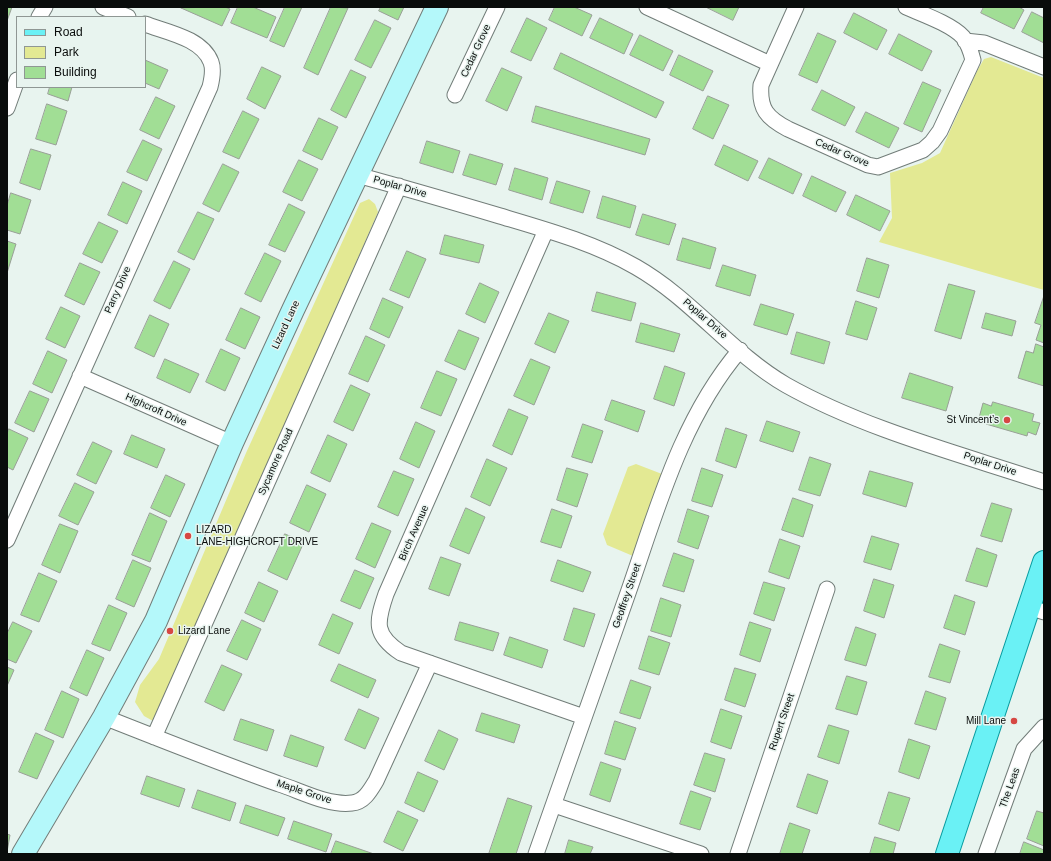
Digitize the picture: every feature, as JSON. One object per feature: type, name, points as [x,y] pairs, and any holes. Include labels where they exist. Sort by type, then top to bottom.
[{"type":"main road","points":[[946,854],[1037,610],[1044,562]]},
{"type":"street","points":[[40,16],[45,7]]},
{"type":"street","points":[[103,7],[126,16]]},
{"type":"street","name":"Lizard Lane","points":[[23,854],[104,717],[156,621],[232,443],[357,174],[437,7]]},
{"type":"street","name":"Cedar Grove","points":[[455,95],[497,7]]},
{"type":"street","points":[[647,7],[770,64]]},
{"type":"street","name":"Cedar Grove","points":[[796,7],[761,85],[760,99],[765,113],[776,123],[788,129],[868,165],[878,167],[923,150],[932,142],[940,130],[973,60],[970,49],[962,36],[950,28],[906,7]]},
{"type":"street","name":"Parry Drive","points":[[8,537],[210,87],[213,73],[211,62],[204,51],[195,44],[146,24]]},
{"type":"street","points":[[965,41],[984,43],[1044,67]]},
{"type":"street","points":[[7,108],[16,83]]},
{"type":"street","name":"Poplar Drive","points":[[357,174],[546,230],[596,247],[636,267],[671,289],[740,350],[785,385],[861,420],[1044,482]]},
{"type":"street","name":"Sycamore Road","points":[[154,737],[399,186]]},
{"type":"street","name":"Birch Avenue","points":[[546,230],[380,613],[380,629],[387,643],[402,652],[584,717]]},
{"type":"street","name":"Geoffrey Street","points":[[536,854],[686,433],[712,388],[740,350]]},
{"type":"street","name":"Highcroft Drive","points":[[80,376],[232,443]]},
{"type":"street","name":"Rupert Street","points":[[738,854],[827,589]]},
{"type":"street","name":"Maple Grove","points":[[104,717],[220,763],[316,797],[332,802],[354,803],[363,798],[376,781],[430,662]]},
{"type":"street","name":"The Leas","points":[[986,854],[1024,749],[1044,727]]},
{"type":"street","points":[[554,805],[701,854]]},
{"type":"green space","points":[[991,57],[1044,78],[1044,290],[879,242],[892,218],[890,173],[922,163],[940,153],[977,71],[984,59]]},
{"type":"green space","points":[[369,199],[375,204],[378,212],[158,715],[153,721],[144,716],[135,702],[140,685],[159,659],[246,453],[360,203]]},
{"type":"green space","points":[[636,464],[662,474],[633,556],[607,545],[603,534],[628,467]]},
{"type":"building","points":[[7,7],[12,7],[7,21]]},
{"type":"building","points":[[225,7],[230,9],[222,26],[181,8]]},
{"type":"building","points":[[238,7],[253,7],[276,17],[267,38],[231,23]]},
{"type":"building","points":[[285,7],[302,7],[284,47],[270,41]]},
{"type":"building","points":[[331,7],[348,8],[318,75],[304,68]]},
{"type":"building","points":[[381,7],[404,7],[398,20],[379,11]]},
{"type":"building","points":[[555,7],[574,7],[592,15],[582,36],[549,20]]},
{"type":"building","points":[[706,7],[739,7],[733,20]]},
{"type":"building","points":[[984,7],[1019,7],[1024,10],[1014,29],[981,13]]},
{"type":"building","points":[[1032,12],[1044,18],[1044,43],[1022,32]]},
{"type":"building","points":[[854,13],[887,30],[877,50],[844,33]]},
{"type":"building","points":[[527,18],[547,28],[531,61],[511,52]]},
{"type":"building","points":[[600,18],[633,34],[624,54],[590,38]]},
{"type":"building","points":[[375,20],[391,28],[371,68],[355,60]]},
{"type":"building","points":[[818,33],[836,41],[817,83],[799,75]]},
{"type":"building","points":[[899,34],[932,51],[922,71],[889,54]]},
{"type":"building","points":[[640,35],[673,51],[663,71],[630,55]]},
{"type":"building","points":[[561,53],[664,102],[656,118],[554,69]]},
{"type":"building","points":[[679,55],[713,71],[703,91],[670,75]]},
{"type":"building","points":[[146,60],[168,70],[159,89],[146,83]]},
{"type":"building","points":[[262,67],[281,76],[265,109],[247,99]]},
{"type":"building","points":[[502,68],[522,77],[507,111],[486,101]]},
{"type":"building","points":[[351,70],[366,77],[346,118],[331,110]]},
{"type":"building","points":[[923,82],[941,90],[922,132],[904,124]]},
{"type":"building","points":[[50,88],[72,88],[68,101],[48,94]]},
{"type":"building","points":[[822,90],[855,107],[845,126],[812,110]]},
{"type":"building","points":[[708,96],[729,105],[713,139],[693,129]]},
{"type":"building","points":[[156,97],[175,106],[159,139],[140,130]]},
{"type":"building","points":[[47,104],[67,111],[56,145],[36,139]]},
{"type":"building","points":[[536,106],[650,139],[645,155],[532,122]]},
{"type":"building","points":[[243,111],[259,119],[239,159],[223,152]]},
{"type":"building","points":[[866,112],[899,128],[889,148],[856,132]]},
{"type":"building","points":[[319,118],[338,127],[322,160],[303,151]]},
{"type":"building","points":[[143,140],[162,149],[147,181],[127,172]]},
{"type":"building","points":[[427,141],[460,151],[453,173],[420,163]]},
{"type":"building","points":[[724,145],[758,161],[748,181],[715,165]]},
{"type":"building","points":[[31,149],[51,155],[40,190],[20,183]]},
{"type":"building","points":[[470,154],[503,164],[496,185],[463,175]]},
{"type":"building","points":[[769,158],[802,174],[793,194],[759,178]]},
{"type":"building","points":[[299,160],[318,169],[302,201],[283,192]]},
{"type":"building","points":[[223,164],[239,172],[219,212],[203,204]]},
{"type":"building","points":[[515,168],[548,178],[542,200],[509,190]]},
{"type":"building","points":[[812,176],[846,192],[836,212],[803,196]]},
{"type":"building","points":[[557,181],[590,191],[583,213],[550,203]]},
{"type":"building","points":[[123,182],[142,191],[127,224],[108,215]]},
{"type":"building","points":[[11,193],[31,200],[20,234],[7,230],[7,206]]},
{"type":"building","points":[[856,195],[890,211],[880,231],[847,215]]},
{"type":"building","points":[[603,196],[636,206],[630,228],[597,218]]},
{"type":"building","points":[[289,204],[305,212],[285,252],[269,245]]},
{"type":"building","points":[[198,212],[214,219],[194,260],[178,252]]},
{"type":"building","points":[[643,214],[676,224],[669,245],[636,235]]},
{"type":"building","points":[[99,222],[118,231],[102,263],[83,254]]},
{"type":"building","points":[[445,235],[484,245],[479,263],[440,254]]},
{"type":"building","points":[[683,238],[716,248],[710,269],[677,260]]},
{"type":"building","points":[[7,241],[16,244],[7,273]]},
{"type":"building","points":[[407,251],[426,259],[409,298],[390,290]]},
{"type":"building","points":[[265,253],[281,261],[261,302],[245,294]]},
{"type":"building","points":[[867,258],[889,265],[879,298],[857,291]]},
{"type":"building","points":[[174,261],[190,269],[170,309],[154,301]]},
{"type":"building","points":[[80,263],[100,272],[84,305],[65,296]]},
{"type":"building","points":[[723,265],[756,275],[750,296],[716,286]]},
{"type":"building","points":[[480,283],[499,292],[485,323],[466,314]]},
{"type":"building","points":[[949,284],[975,291],[961,339],[935,331]]},
{"type":"building","points":[[597,292],[636,303],[631,321],[592,311]]},
{"type":"building","points":[[1044,296],[1044,343],[1036,340],[1041,325],[1035,323]]},
{"type":"building","points":[[383,298],[403,307],[389,338],[370,329]]},
{"type":"building","points":[[856,301],[877,308],[867,340],[846,334]]},
{"type":"building","points":[[761,304],[794,314],[787,335],[754,325]]},
{"type":"building","points":[[61,307],[80,316],[65,348],[46,339]]},
{"type":"building","points":[[241,308],[260,317],[245,349],[226,340]]},
{"type":"building","points":[[549,313],[569,321],[555,353],[535,344]]},
{"type":"building","points":[[986,313],[1016,321],[1012,336],[982,328]]},
{"type":"building","points":[[150,315],[169,324],[154,357],[135,348]]},
{"type":"building","points":[[641,323],[680,334],[674,352],[636,342]]},
{"type":"building","points":[[459,330],[479,338],[465,370],[445,361]]},
{"type":"building","points":[[797,332],[830,342],[824,364],[791,354]]},
{"type":"building","points":[[366,336],[385,345],[368,382],[349,374]]},
{"type":"building","points":[[1036,344],[1044,347],[1044,386],[1018,378],[1026,351],[1033,353]]},
{"type":"building","points":[[221,349],[240,358],[225,391],[206,382]]},
{"type":"building","points":[[48,351],[67,360],[52,393],[33,384]]},
{"type":"building","points":[[165,359],[199,374],[190,393],[157,378]]},
{"type":"building","points":[[531,359],[550,367],[534,405],[514,396]]},
{"type":"building","points":[[665,366],[685,373],[674,406],[654,399]]},
{"type":"building","points":[[437,371],[457,379],[441,416],[421,408]]},
{"type":"building","points":[[910,373],[953,387],[946,411],[902,398]]},
{"type":"building","points":[[351,385],[370,394],[353,431],[334,422]]},
{"type":"building","points":[[30,391],[49,399],[34,432],[15,423]]},
{"type":"building","points":[[612,400],[645,411],[638,432],[605,420]]},
{"type":"building","name":"St Vincent’s","points":[[993,402],[1034,414],[1032,421],[1040,423],[1036,435],[1028,432],[1027,436],[986,424],[987,421],[979,418],[983,403],[991,406]]},
{"type":"building","points":[[509,409],[528,417],[512,455],[493,446]]},
{"type":"building","points":[[767,421],[800,432],[793,452],[760,441]]},
{"type":"building","points":[[416,422],[435,431],[419,468],[400,459]]},
{"type":"building","points":[[583,424],[603,431],[592,463],[572,457]]},
{"type":"building","points":[[726,428],[747,435],[736,468],[716,461]]},
{"type":"building","points":[[9,429],[28,438],[13,470],[7,467],[7,434]]},
{"type":"building","points":[[132,435],[165,449],[157,468],[124,454]]},
{"type":"building","points":[[328,435],[347,444],[330,482],[311,473]]},
{"type":"building","points":[[93,442],[112,451],[96,484],[77,475]]},
{"type":"building","points":[[810,457],[831,464],[820,496],[799,490]]},
{"type":"building","points":[[487,459],[507,468],[490,506],[471,497]]},
{"type":"building","points":[[567,468],[588,474],[577,507],[557,500]]},
{"type":"building","points":[[702,468],[723,475],[712,507],[692,501]]},
{"type":"building","points":[[394,471],[414,479],[398,516],[378,507]]},
{"type":"building","points":[[870,471],[913,483],[906,507],[863,494]]},
{"type":"building","points":[[166,475],[185,484],[170,517],[151,508]]},
{"type":"building","points":[[75,483],[94,492],[78,525],[59,516]]},
{"type":"building","points":[[307,485],[326,494],[309,532],[290,523]]},
{"type":"building","points":[[793,498],[813,505],[803,537],[782,530]]},
{"type":"building","points":[[992,503],[1012,509],[1002,542],[981,536]]},
{"type":"building","points":[[466,508],[485,517],[469,554],[450,546]]},
{"type":"building","points":[[552,509],[572,516],[561,548],[541,542]]},
{"type":"building","points":[[688,509],[709,516],[698,549],[678,542]]},
{"type":"building","points":[[150,513],[167,521],[150,562],[132,555]]},
{"type":"building","points":[[372,523],[391,531],[375,568],[356,559]]},
{"type":"building","points":[[60,524],[78,531],[60,573],[42,565]]},
{"type":"building","points":[[285,534],[304,542],[287,580],[268,571]]},
{"type":"building","points":[[872,536],[899,544],[891,570],[864,562]]},
{"type":"building","points":[[780,539],[800,546],[789,579],[769,572]]},
{"type":"building","points":[[977,548],[997,555],[987,587],[966,581]]},
{"type":"building","points":[[674,553],[694,560],[684,592],[663,586]]},
{"type":"building","points":[[441,557],[461,564],[449,596],[429,589]]},
{"type":"building","points":[[133,560],[151,568],[134,607],[116,599]]},
{"type":"building","points":[[558,560],[591,572],[583,592],[551,581]]},
{"type":"building","points":[[355,570],[374,578],[360,609],[341,601]]},
{"type":"building","points":[[39,573],[57,581],[39,622],[21,615]]},
{"type":"building","points":[[874,579],[894,585],[884,618],[864,611]]},
{"type":"building","points":[[259,582],[278,591],[264,622],[245,613]]},
{"type":"building","points":[[764,582],[785,588],[774,621],[754,614]]},
{"type":"building","points":[[955,595],[975,602],[965,635],[944,628]]},
{"type":"building","points":[[661,598],[681,605],[671,637],[651,631]]},
{"type":"building","points":[[109,605],[127,613],[110,651],[92,644]]},
{"type":"building","points":[[574,608],[595,614],[584,647],[564,640]]},
{"type":"building","points":[[333,614],[353,623],[339,654],[319,645]]},
{"type":"building","points":[[242,620],[261,629],[247,660],[227,651]]},
{"type":"building","points":[[13,622],[32,631],[16,663],[7,659],[7,634]]},
{"type":"building","points":[[460,622],[499,633],[493,651],[455,640]]},
{"type":"building","points":[[750,622],[771,629],[760,662],[740,655]]},
{"type":"building","points":[[856,627],[876,634],[866,666],[845,660]]},
{"type":"building","points":[[649,636],[670,643],[659,675],[639,669]]},
{"type":"building","points":[[510,637],[548,650],[542,668],[504,655]]},
{"type":"building","points":[[940,644],[960,651],[950,683],[929,677]]},
{"type":"building","points":[[87,650],[104,658],[87,696],[70,688]]},
{"type":"building","points":[[339,664],[376,680],[368,698],[331,681]]},
{"type":"building","points":[[222,665],[242,674],[224,711],[205,702]]},
{"type":"building","points":[[7,667],[14,670],[7,686]]},
{"type":"building","points":[[735,668],[756,674],[745,707],[725,700]]},
{"type":"building","points":[[847,676],[867,682],[857,715],[836,709]]},
{"type":"building","points":[[631,680],[651,687],[640,719],[620,713]]},
{"type":"building","points":[[62,691],[79,699],[63,738],[45,730]]},
{"type":"building","points":[[926,691],[946,698],[936,730],[915,724]]},
{"type":"building","points":[[359,709],[379,718],[365,749],[345,740]]},
{"type":"building","points":[[721,709],[742,716],[731,749],[711,742]]},
{"type":"building","points":[[482,713],[520,725],[514,743],[476,731]]},
{"type":"building","points":[[241,719],[274,730],[267,751],[234,740]]},
{"type":"building","points":[[615,721],[636,728],[625,760],[605,754]]},
{"type":"building","points":[[829,725],[849,731],[839,764],[818,757]]},
{"type":"building","points":[[439,730],[458,739],[444,770],[425,761]]},
{"type":"building","points":[[36,733],[54,741],[37,779],[19,772]]},
{"type":"building","points":[[291,735],[324,747],[317,767],[284,756]]},
{"type":"building","points":[[909,739],[930,746],[919,779],[899,772]]},
{"type":"building","points":[[705,753],[725,759],[715,792],[694,785]]},
{"type":"building","points":[[601,762],[621,769],[610,802],[590,795]]},
{"type":"building","points":[[418,772],[438,781],[424,812],[405,803]]},
{"type":"building","points":[[808,774],[828,781],[817,814],[797,807]]},
{"type":"building","points":[[147,776],[185,789],[179,807],[141,794]]},
{"type":"building","points":[[198,790],[236,803],[230,821],[192,808]]},
{"type":"building","points":[[691,791],[711,798],[700,830],[680,824]]},
{"type":"building","points":[[889,792],[910,798],[899,831],[879,824]]},
{"type":"building","points":[[508,798],[532,806],[516,854],[489,854]]},
{"type":"building","points":[[246,805],[285,818],[278,836],[240,823]]},
{"type":"building","points":[[398,811],[418,820],[403,851],[384,842]]},
{"type":"building","points":[[1037,811],[1044,813],[1044,846],[1027,839]]},
{"type":"building","points":[[294,821],[332,834],[326,852],[288,839]]},
{"type":"building","points":[[790,823],[810,830],[802,854],[780,854]]},
{"type":"building","points":[[7,834],[10,835],[7,852]]},
{"type":"building","points":[[875,837],[896,843],[893,854],[870,854]]},
{"type":"building","points":[[569,840],[593,847],[590,854],[565,854]]},
{"type":"building","points":[[336,841],[374,854],[331,854]]},
{"type":"building","points":[[1024,842],[1044,850],[1044,854],[1020,854]]},
{"type":"place","name":"St Vincent’s","points":[[1007,420]]},
{"type":"place","name":"LIZARD LANE-HIGHCROFT DRIVE","points":[[188,536]]},
{"type":"place","name":"Lizard Lane","points":[[170,631]]},
{"type":"place","name":"Mill Lane","points":[[1014,721]]}]
